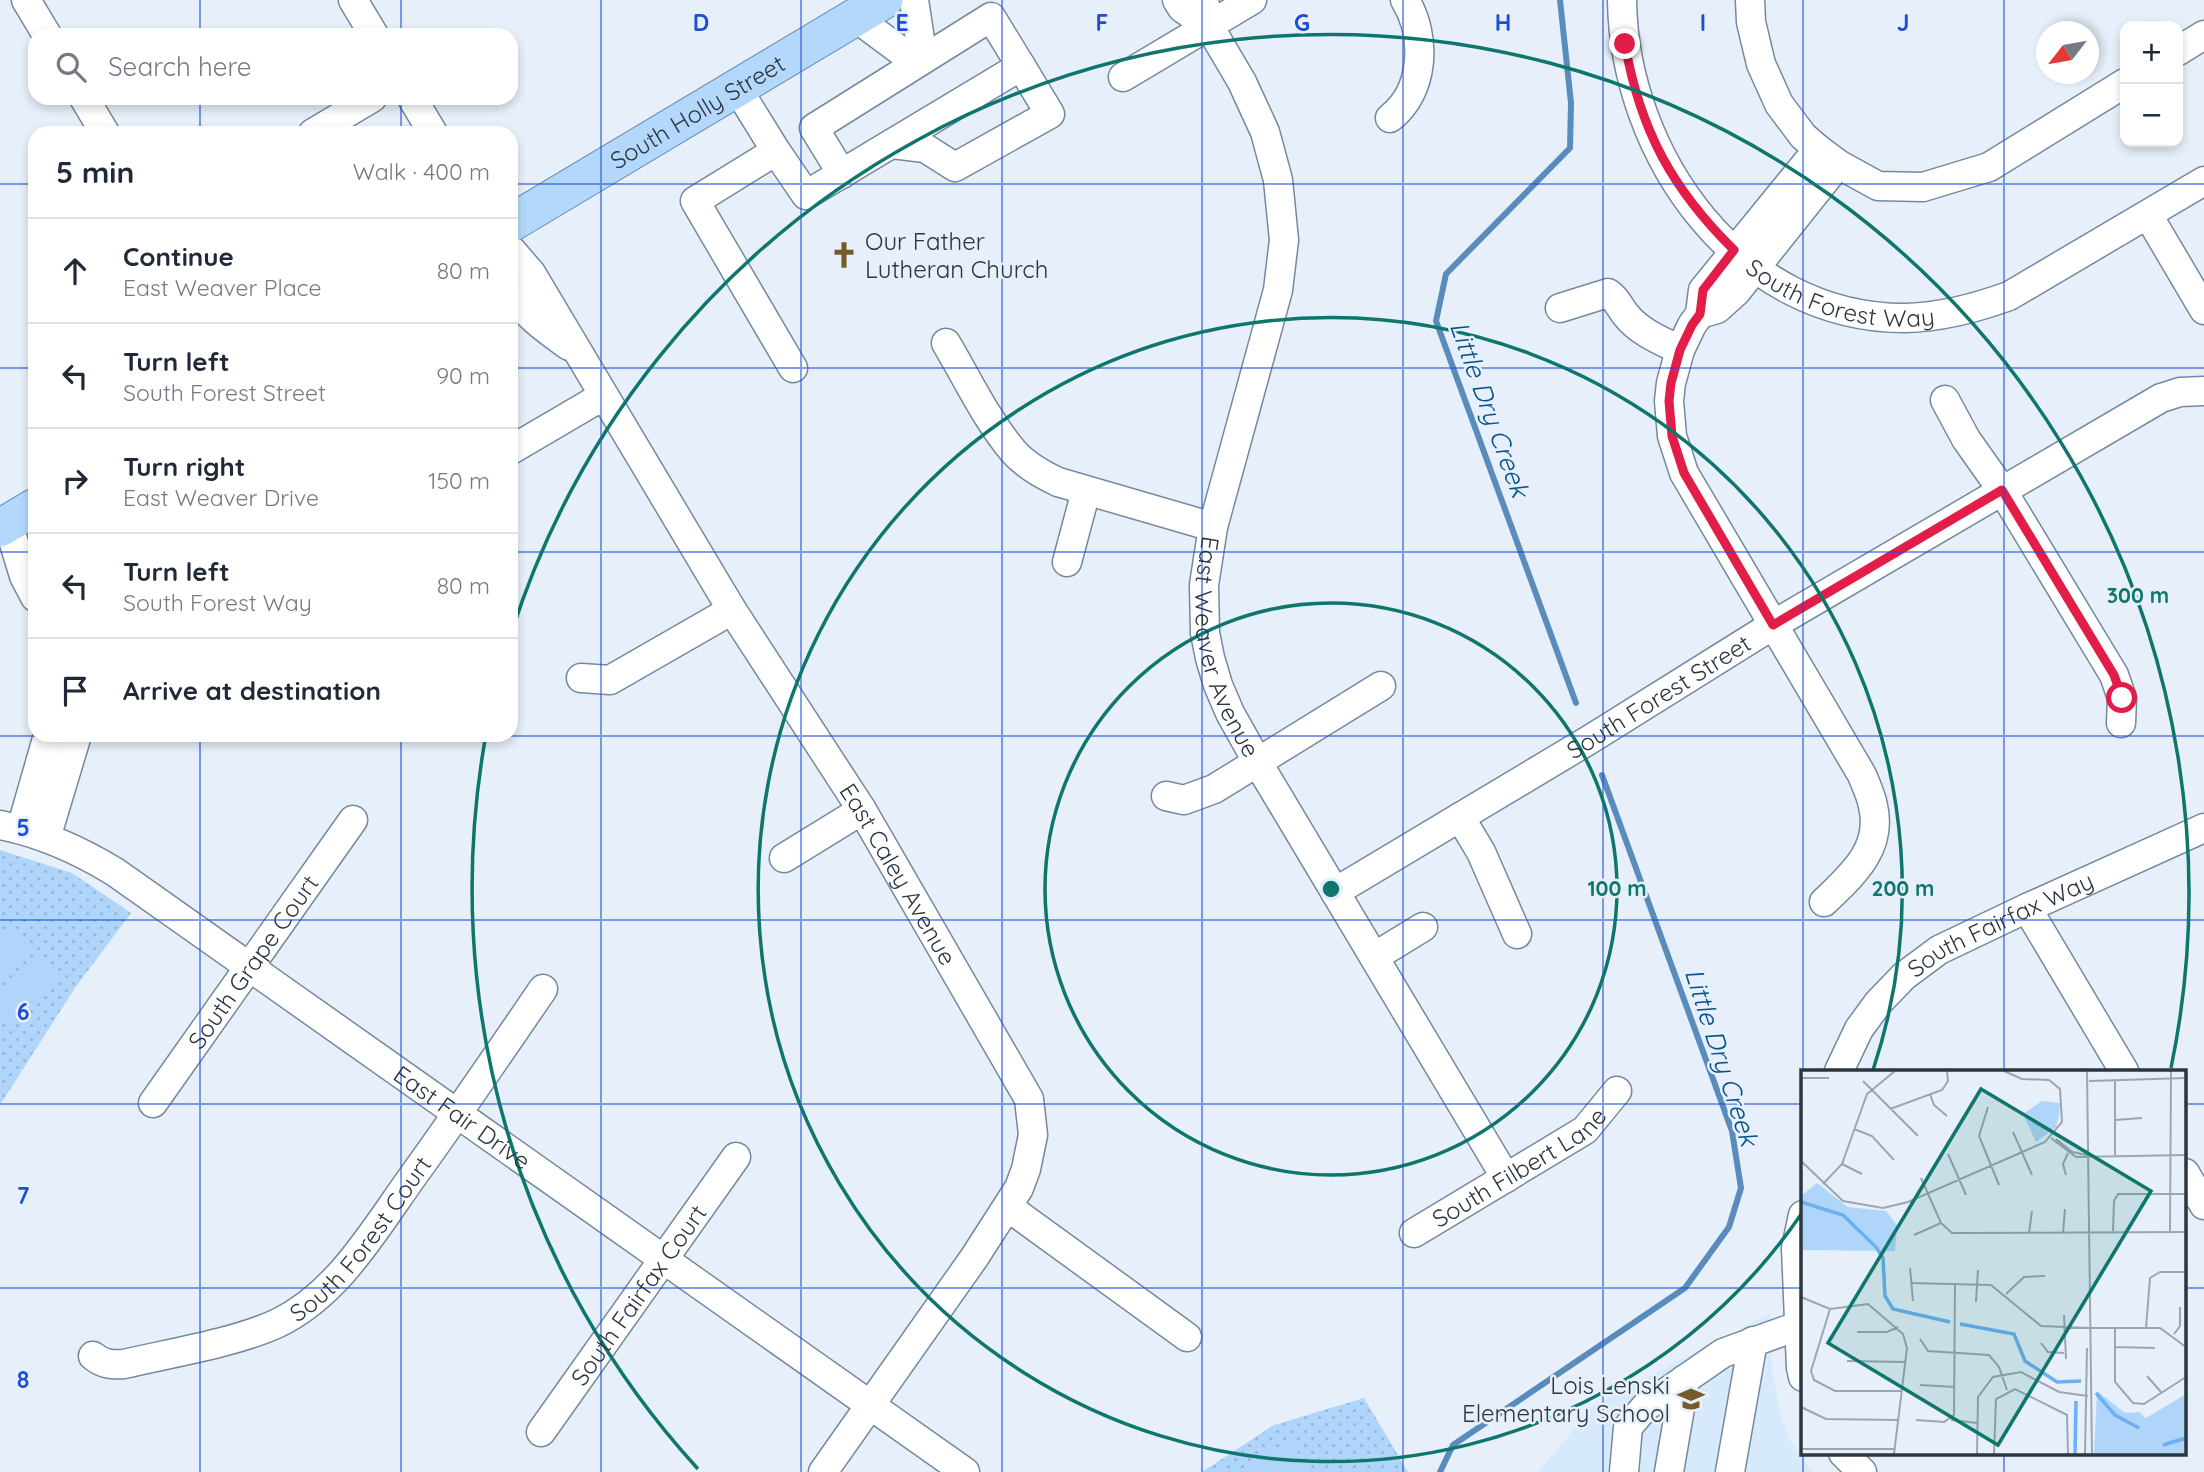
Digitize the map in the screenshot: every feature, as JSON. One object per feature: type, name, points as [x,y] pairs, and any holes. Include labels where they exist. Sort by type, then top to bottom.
[{"type":"main road","name":"South Holly Street","points":[[518,219],[869,9]]},
{"type":"street","points":[[26,0],[43,28]]},
{"type":"street","points":[[353,0],[370,28]]},
{"type":"street","points":[[915,0],[920,61]]},
{"type":"street","name":"East Weaver Avenue","points":[[1177,0],[1182,8],[1207,13],[1265,132],[1278,180],[1284,240],[1278,290],[1213,527],[1204,585],[1205,634],[1210,658],[1230,713],[1258,763],[1506,1178]]},
{"type":"street","points":[[1123,78],[1207,13],[1252,0]]},
{"type":"street","points":[[1390,118],[1407,99],[1418,74],[1420,60],[1419,34],[1405,0]]},
{"type":"street","name":"South Forest Way","points":[[1622,0],[1628,63],[1633,84],[1649,132],[1682,191],[1707,224],[1756,268],[1794,292],[1827,305],[1866,315],[1906,318],[1976,308],[2010,296],[2204,181]]},
{"type":"street","points":[[1750,0],[1751,22],[1761,64],[1769,85],[1787,115],[1803,135],[1828,157],[1878,186],[1923,187],[1989,167],[2123,84]]},
{"type":"street","points":[[869,9],[920,61]]},
{"type":"street","points":[[842,174],[814,128],[991,17],[1050,114],[955,167],[925,148],[892,144]]},
{"type":"street","points":[[2183,48],[2204,35]]},
{"type":"street","points":[[737,88],[806,195],[1021,66]]},
{"type":"street","points":[[89,105],[101,126]]},
{"type":"street","points":[[325,126],[360,105]]},
{"type":"street","points":[[416,105],[429,126]]},
{"type":"street","points":[[776,151],[695,201],[793,368]]},
{"type":"street","points":[[1824,902],[1855,872],[1870,849],[1875,823],[1873,806],[1862,775],[1684,473],[1672,436],[1669,401],[1680,350],[1700,314],[1703,290],[1734,250],[1828,157]]},
{"type":"street","points":[[1700,314],[1717,309],[1756,268],[1828,157]]},
{"type":"street","points":[[2148,215],[2204,310]]},
{"type":"street","name":"East Caley Avenue","points":[[518,258],[531,273],[732,610],[862,810],[1029,1099],[1032,1135],[1020,1188],[871,1405]]},
{"type":"street","points":[[1560,308],[1608,293],[1616,299],[1627,317],[1646,332],[1680,350]]},
{"type":"street","name":"East Caley Avenue","points":[[518,304],[531,318],[577,352]]},
{"type":"street","points":[[946,343],[1014,452],[1036,471],[1086,491],[1213,527]]},
{"type":"street","name":"South Forest Street","points":[[1335,892],[1773,625],[2161,398],[2180,392],[2204,391]]},
{"type":"street","points":[[518,446],[603,396]]},
{"type":"street","points":[[1945,400],[1966,439],[2002,490],[2114,675],[2122,698],[2121,723]]},
{"type":"street","points":[[1067,562],[1086,491]]},
{"type":"street","points":[[11,518],[28,540]]},
{"type":"street","points":[[11,518],[28,584]]},
{"type":"street","points":[[580,678],[610,680],[732,610]]},
{"type":"street","points":[[1166,796],[1184,800],[1214,789],[1381,686]]},
{"type":"street","points":[[22,830],[46,742]]},
{"type":"street","points":[[22,830],[73,742]]},
{"type":"street","points":[[784,858],[862,810]]},
{"type":"street","points":[[1460,817],[1481,852],[1517,934]]},
{"type":"street","name":"South Grape Court","points":[[153,1103],[353,820]]},
{"type":"street","name":"South Fairfax Way","points":[[1839,1070],[1859,1029],[1878,1003],[1904,976],[1939,950],[2204,828]]},
{"type":"street","name":"East Fair Drive","points":[[22,830],[91,857],[115,872],[965,1472]]},
{"type":"street","points":[[2027,908],[2123,1070]]},
{"type":"street","points":[[1374,957],[1423,927]]},
{"type":"street","name":"South Forest Court","points":[[93,1356],[111,1366],[255,1332],[295,1313],[312,1301],[346,1269],[457,1115],[543,989]]},
{"type":"street","name":"South Filbert Lane","points":[[1414,1233],[1585,1130],[1617,1091]]},
{"type":"street","name":"South Fairfax Court","points":[[541,1432],[736,1157]]},
{"type":"street","points":[[2186,1175],[2204,1205]]},
{"type":"street","points":[[1008,1207],[1186,1337]]},
{"type":"street","points":[[1801,1224],[1796,1248],[1801,1367]]},
{"type":"street","points":[[1624,1472],[1628,1427],[1645,1407],[1723,1353],[1798,1326]]},
{"type":"street","points":[[1730,1472],[1753,1341]]},
{"type":"street","points":[[1669,1472],[1685,1379]]},
{"type":"street","points":[[822,1472],[871,1405]]},
{"type":"street","points":[[1844,1454],[1862,1472]]},
{"type":"shaded area","points":[[0,850],[72,873],[131,913],[75,988],[0,1105]]},
{"type":"shaded area","points":[[10,928],[33,950],[0,983],[0,938]]},
{"type":"shaded area","points":[[38,956],[61,979],[13,1027],[0,1014],[0,995]]},
{"type":"shaded area","name":"Lois Lenski Elementary School","points":[[1771,1313],[1772,1370],[1781,1417],[1789,1438],[1812,1472],[1538,1472],[1594,1405]]},
{"type":"shaded area","points":[[1364,1398],[1408,1472],[1202,1472],[1274,1425]]},
{"type":"shaded area","points":[[1290,1440],[1309,1472],[1237,1472]]},
{"type":"waterway","name":"Little Dry Creek","points":[[1560,0],[1571,103],[1570,148],[1446,274],[1436,321],[1576,703]]},
{"type":"waterway","name":"Little Dry Creek","points":[[1440,1472],[1453,1445],[1685,1288],[1729,1227],[1741,1188],[1732,1131],[1602,775]]},
{"type":"place","name":"Our Father Lutheran Church","points":[[844,255]]},
{"type":"place","name":"Lois Lenski Elementary School","points":[[1691,1399]]},
{"type":"route","points":[[1625,44],[1633,84],[1649,132],[1663,161],[1707,224],[1734,250],[1703,290],[1700,314],[1680,350],[1669,401],[1672,436],[1684,473],[1773,625],[2002,490],[2114,675],[2122,698]]}]
